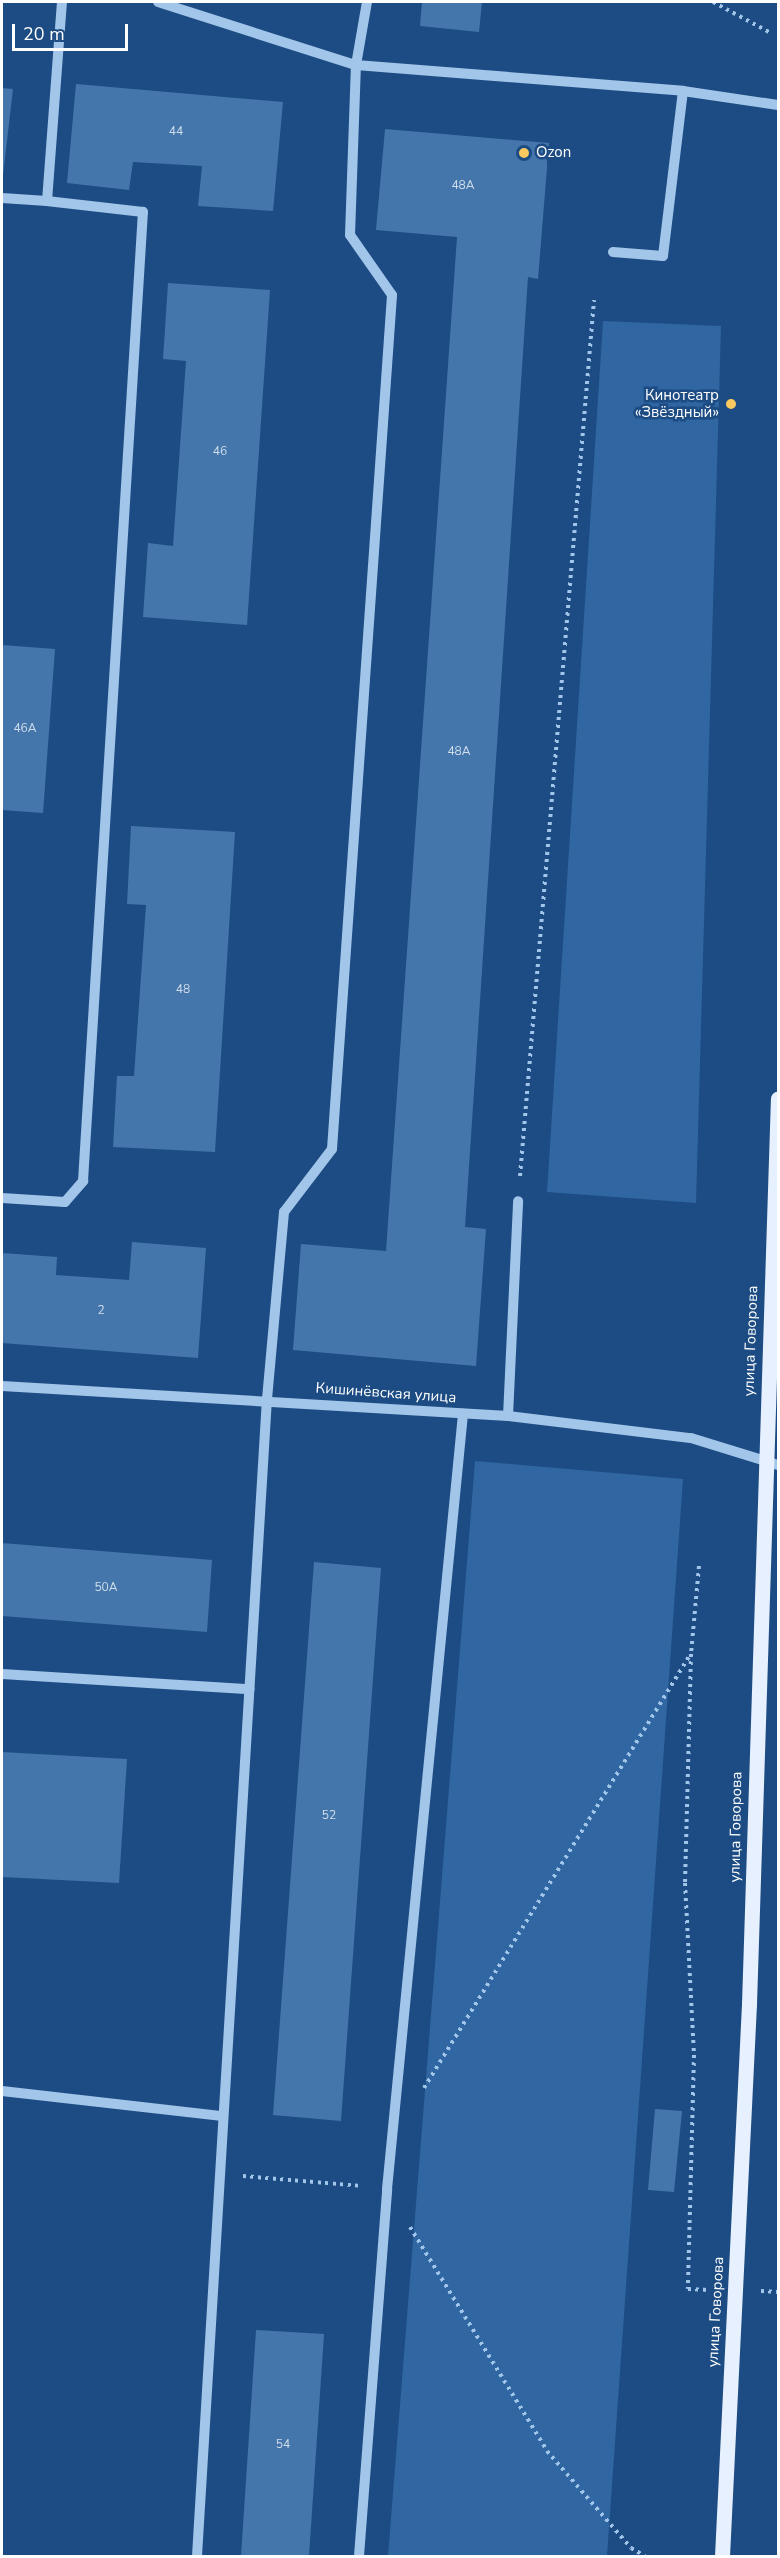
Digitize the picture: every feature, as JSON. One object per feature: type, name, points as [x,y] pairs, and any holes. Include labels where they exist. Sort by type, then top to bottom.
[{"type":"main road","name":"улица Говорова","points":[[722,2556],[772,1463],[778,1098]]},
{"type":"street","points":[[47,201],[62,2]]},
{"type":"street","points":[[158,2],[356,65],[682,91],[778,105]]},
{"type":"street","points":[[197,2556],[222,2174],[223,2116],[267,1400],[284,1212],[332,1149],[392,295],[350,234],[356,65],[367,2]]},
{"type":"street","points":[[612,252],[663,256],[682,91]]},
{"type":"street","points":[[2,198],[143,212],[83,1181],[65,1202],[2,1198]]},
{"type":"street","points":[[508,1416],[518,1201]]},
{"type":"street","name":"Кишинёвская улица","points":[[2,1386],[508,1416],[691,1438],[772,1463]]},
{"type":"street","points":[[359,2556],[387,2189],[463,1414]]},
{"type":"street","points":[[2,1674],[250,1689]]},
{"type":"street","points":[[2,2091],[223,2116]]},
{"type":"path","points":[[713,2],[769,32]]},
{"type":"path","points":[[518,1201],[594,300]]},
{"type":"path","points":[[688,2289],[694,2055],[685,1884],[691,1654],[699,1566]]},
{"type":"path","points":[[420,2095],[691,1654]]},
{"type":"path","points":[[222,2174],[387,2189],[547,2451],[631,2548],[645,2556]]},
{"type":"shaded area","points":[[603,321],[721,326],[696,1203],[547,1192]]},
{"type":"shaded area","points":[[475,1461],[683,1479],[607,2556],[388,2556]]},
{"type":"building","points":[[422,2],[482,2],[479,32],[420,26]]},
{"type":"building","points":[[76,84],[283,102],[273,211],[198,206],[202,166],[133,162],[129,190],[67,183]]},
{"type":"building","points":[[2,88],[13,89],[3,175],[2,175]]},
{"type":"building","points":[[385,129],[549,143],[538,279],[528,277],[465,1227],[486,1229],[476,1366],[293,1350],[301,1244],[386,1251],[457,237],[376,230]]},
{"type":"building","points":[[168,283],[270,290],[247,625],[143,617],[148,543],[173,546],[186,361],[163,359]]},
{"type":"building","points":[[2,645],[55,649],[43,813],[2,810]]},
{"type":"building","points":[[131,826],[235,832],[215,1152],[113,1147],[117,1076],[134,1076],[146,905],[127,904]]},
{"type":"building","points":[[132,1242],[206,1248],[198,1358],[2,1343],[2,1253],[57,1257],[56,1275],[129,1280]]},
{"type":"building","points":[[2,1543],[212,1560],[207,1632],[2,1616]]},
{"type":"building","points":[[314,1562],[381,1568],[341,2121],[273,2115]]},
{"type":"building","points":[[2,1752],[127,1759],[119,1883],[2,1877]]},
{"type":"building","points":[[655,2109],[682,2111],[674,2192],[648,2190]]},
{"type":"building","points":[[256,2330],[324,2334],[309,2556],[241,2556]]},
{"type":"place","name":"Ozon","points":[[524,153]]},
{"type":"place","name":"Кинотеатр «Звёздный»","points":[[731,404]]}]
